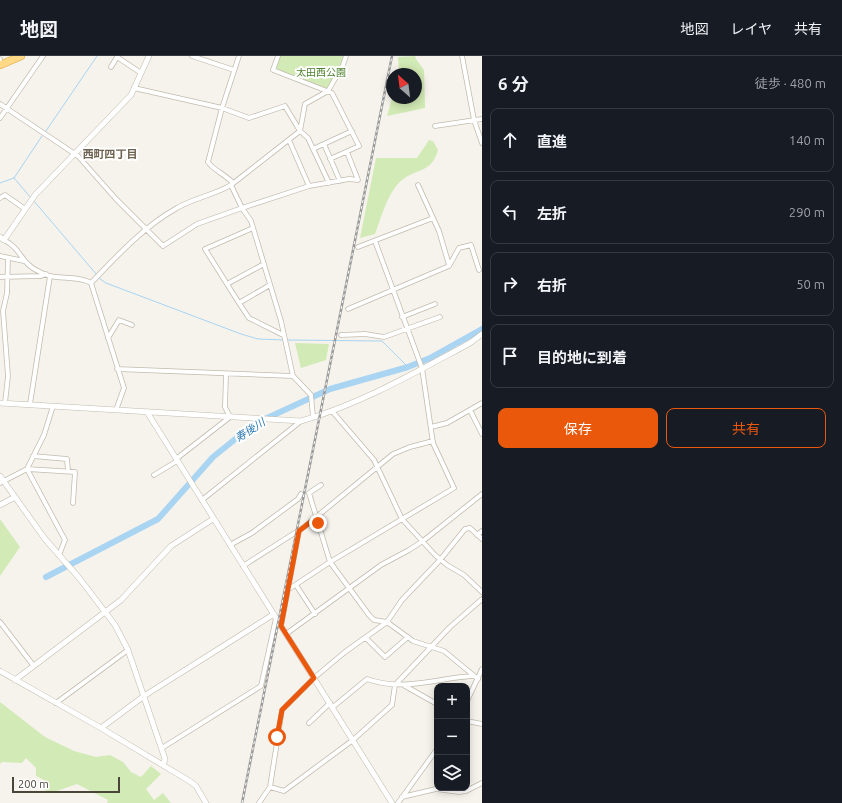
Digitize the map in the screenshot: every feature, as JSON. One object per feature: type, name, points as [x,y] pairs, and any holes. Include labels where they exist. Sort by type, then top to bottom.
[{"type":"highway","points":[[0,59],[9,56]]},
{"type":"highway","points":[[0,65],[21,56]]},
{"type":"street","points":[[0,118],[43,56]]},
{"type":"street","points":[[91,283],[48,275],[27,265],[14,245],[2,238],[32,199],[126,100],[134,88],[148,56]]},
{"type":"street","points":[[192,56],[234,70]]},
{"type":"street","points":[[207,61],[208,56]]},
{"type":"street","points":[[239,56],[222,108],[208,162],[210,167],[220,171],[232,184],[242,208],[249,216],[270,285],[293,376],[311,397],[313,417]]},
{"type":"street","points":[[278,56],[273,70],[332,93],[352,131],[359,146],[330,159]]},
{"type":"street","points":[[91,283],[145,228],[177,208],[222,190],[232,184],[300,131],[305,104],[328,91],[344,66],[346,56]]},
{"type":"street","points":[[462,56],[474,120],[482,143]]},
{"type":"street","points":[[110,66],[117,57],[141,73]]},
{"type":"street","points":[[134,88],[222,108],[249,118],[285,106],[300,131],[308,138],[329,183]]},
{"type":"street","points":[[0,104],[78,156],[116,199],[164,246],[197,224],[242,208],[309,186],[358,180],[347,152]]},
{"type":"street","points":[[435,126],[482,119]]},
{"type":"street","points":[[313,149],[352,131]]},
{"type":"street","points":[[289,140],[309,186]]},
{"type":"street","points":[[324,144],[340,181]]},
{"type":"street","points":[[418,185],[439,231],[449,266]]},
{"type":"street","points":[[0,198],[5,195],[25,209]]},
{"type":"street","points":[[358,247],[433,218]]},
{"type":"street","points":[[253,228],[205,249],[248,318],[284,338]]},
{"type":"street","points":[[289,589],[330,562],[454,488],[433,441],[427,395],[421,367],[374,241]]},
{"type":"street","points":[[348,309],[449,266],[459,248],[471,245],[479,270]]},
{"type":"street","points":[[0,256],[24,261]]},
{"type":"street","points":[[8,258],[7,292],[3,311],[8,376],[3,403],[301,421]]},
{"type":"street","points":[[227,284],[264,264]]},
{"type":"street","points":[[0,277],[48,275]]},
{"type":"street","points":[[30,404],[48,275]]},
{"type":"street","points":[[91,283],[124,388],[116,410]]},
{"type":"street","points":[[239,303],[270,285]]},
{"type":"street","points":[[402,317],[435,304]]},
{"type":"street","points":[[341,335],[365,334],[384,337],[440,317]]},
{"type":"street","points":[[108,338],[119,320],[132,325]]},
{"type":"street","points":[[202,500],[301,421],[332,411],[378,391],[421,367],[479,338],[482,334]]},
{"type":"street","points":[[117,369],[293,376]]},
{"type":"street","points":[[226,374],[225,407],[230,417]]},
{"type":"street","points":[[431,427],[447,423],[482,403]]},
{"type":"street","points":[[27,469],[44,435],[53,406]]},
{"type":"street","points":[[470,410],[482,434]]},
{"type":"street","points":[[332,411],[352,432],[378,466],[402,518],[440,560],[464,575],[482,592]]},
{"type":"street","points":[[147,412],[392,803]]},
{"type":"street","points":[[154,475],[177,460],[230,417]]},
{"type":"street","points":[[244,566],[299,531],[393,454],[410,446],[433,441]]},
{"type":"street","points":[[33,456],[67,459],[68,471]]},
{"type":"street","points":[[27,469],[65,540],[59,555]]},
{"type":"street","points":[[73,503],[75,472],[27,469],[1,480],[45,539],[69,565],[115,625],[128,650],[162,748],[165,759],[163,765]]},
{"type":"street","points":[[322,485],[309,493],[330,562],[374,620],[387,622],[413,641],[444,650],[479,680]]},
{"type":"street","points":[[230,545],[267,522],[298,500],[301,494]]},
{"type":"street","points":[[286,634],[316,614],[381,564],[423,541],[482,494]]},
{"type":"street","points":[[0,505],[14,497]]},
{"type":"street","points":[[15,680],[121,600],[166,549],[213,519]]},
{"type":"street","points":[[259,803],[270,787],[282,710],[314,678],[387,622],[402,600],[440,560],[465,528],[470,528],[482,539]]},
{"type":"street","points":[[477,535],[482,530]]},
{"type":"street","points":[[281,626],[299,531]]},
{"type":"street","points":[[296,585],[316,614]]},
{"type":"street","points":[[270,787],[284,790],[353,740],[392,705],[395,684],[450,627],[482,599]]},
{"type":"street","points":[[101,728],[144,696],[275,616]]},
{"type":"street","points":[[162,748],[261,686],[275,616]]},
{"type":"street","points":[[0,622],[33,665]]},
{"type":"street","points":[[366,638],[386,657],[408,637]]},
{"type":"street","points":[[56,703],[128,650]]},
{"type":"street","points":[[470,696],[479,680],[482,669]]},
{"type":"street","points":[[0,672],[101,728],[163,765],[196,786],[206,803]]},
{"type":"street","points":[[309,723],[367,679],[380,684],[419,685],[458,677],[473,676]]},
{"type":"street","points":[[403,685],[434,702]]},
{"type":"street","points":[[470,722],[482,724]]},
{"type":"street","points":[[398,803],[434,753]]},
{"type":"street","points":[[402,797],[436,789],[459,792],[466,791],[482,784]]},
{"type":"green space","name":"太田西公園","points":[[278,56],[346,56],[328,91],[273,70]]},
{"type":"green space","points":[[415,56],[424,70],[425,108],[387,116],[390,104],[422,104],[422,68],[399,68],[398,57]]},
{"type":"green space","points":[[429,140],[433,141],[438,150],[431,164],[403,179],[397,185],[387,202],[375,234],[360,238],[376,158],[417,158]]},
{"type":"green space","points":[[295,343],[329,344],[326,360],[301,368]]},
{"type":"green space","points":[[0,519],[20,547],[0,576]]},
{"type":"green space","points":[[0,702],[45,737],[74,751],[96,757],[110,755],[123,762],[131,772],[141,777],[151,766],[161,774],[146,789],[154,800],[163,793],[171,803],[107,803],[108,800],[77,784],[51,793],[40,788],[44,780],[36,776],[36,768],[26,758],[22,763],[2,762],[0,764]]},
{"type":"waterway","points":[[46,131],[97,56]]},
{"type":"waterway","points":[[0,183],[14,178],[42,136]]},
{"type":"waterway","points":[[14,178],[31,198]]},
{"type":"waterway","points":[[33,200],[97,275]]},
{"type":"waterway","points":[[99,278],[106,283],[241,334],[258,339],[284,340]]},
{"type":"waterway","name":"寿後川","points":[[46,577],[158,519],[213,457],[254,424],[330,389],[408,367],[430,358],[482,329]]},
{"type":"waterway","points":[[287,340],[382,341],[408,367]]},
{"type":"railway","points":[[242,803],[392,56]]},
{"type":"district","name":"西町四丁目","points":[[110,154]]},
{"type":"route","points":[[277,737],[280,714],[282,710],[314,678],[281,626],[299,531],[317,517],[318,523]]}]
